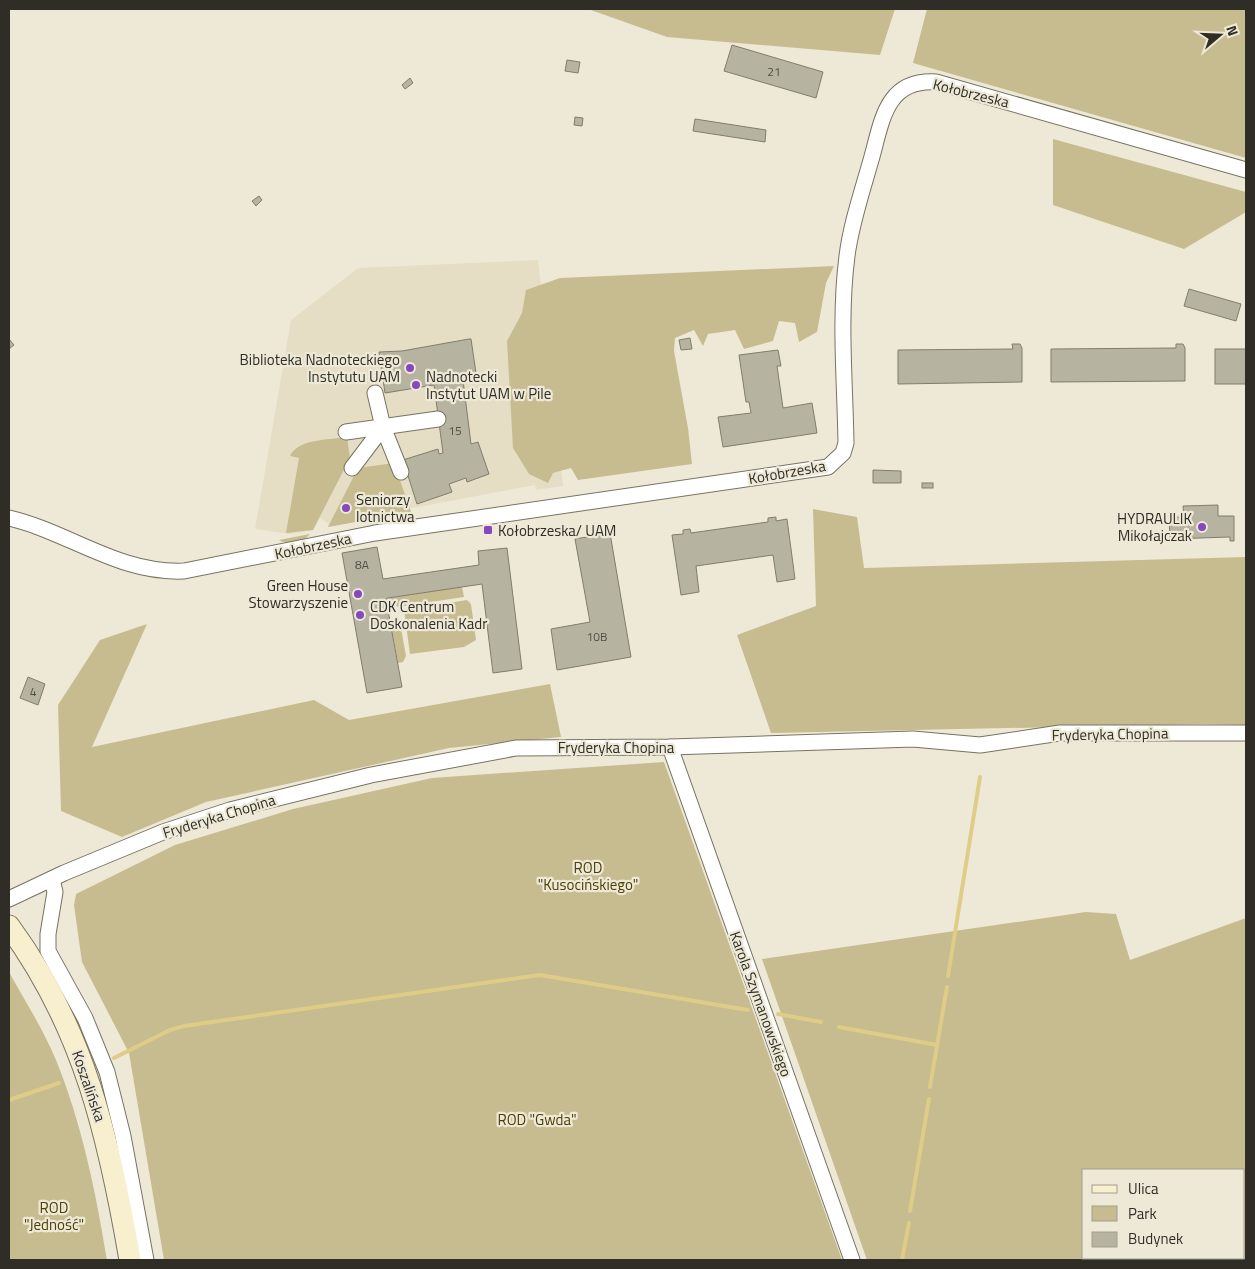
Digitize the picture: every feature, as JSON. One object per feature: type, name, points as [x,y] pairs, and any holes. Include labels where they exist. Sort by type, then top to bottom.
[{"type":"street","name":"Kołobrzeska","points":[[9,518],[129,565],[152,570],[184,571],[375,533],[818,470],[836,462],[843,453],[846,443],[842,309],[848,254],[863,189],[884,116],[894,95],[901,89],[924,81],[936,82],[1246,170]]},
{"type":"street","points":[[375,393],[383,427],[401,472]]},
{"type":"street","points":[[346,432],[438,419]]},
{"type":"street","points":[[352,468],[383,427]]},
{"type":"street","name":"Fryderyka Chopina","points":[[9,899],[163,832],[230,810],[371,775],[516,748],[670,748],[913,739],[980,745],[1060,733],[1246,733]]},
{"type":"street","name":"Karola Szymanowskiego","points":[[670,748],[852,1260]]},
{"type":"street","points":[[52,879],[55,892],[48,934],[48,951],[79,1005],[106,1072],[123,1136],[146,1260]]},
{"type":"street","name":"Koszalińska","points":[[9,926],[27,952],[61,1013],[97,1101],[113,1165],[130,1260]]},
{"type":"shaded area","name":"Nadnotecki Instytut UAM w Pile","points":[[538,260],[563,486],[536,490],[535,485],[410,508],[411,512],[328,527],[329,524],[320,518],[313,530],[290,534],[255,529],[291,320],[358,268]]},
{"type":"green space","points":[[588,9],[895,9],[880,55],[667,37]]},
{"type":"green space","points":[[927,9],[1246,9],[1246,158],[913,63]]},
{"type":"green space","points":[[1053,139],[1246,192],[1246,212],[1184,249],[1053,205]]},
{"type":"green space","points":[[834,266],[826,283],[817,332],[799,342],[795,323],[779,321],[773,341],[744,349],[735,330],[708,334],[703,346],[694,330],[675,338],[674,351],[688,428],[692,464],[578,480],[571,468],[553,473],[548,483],[529,474],[513,448],[507,341],[522,313],[526,290],[560,278]]},
{"type":"green space","points":[[347,437],[350,458],[313,530],[286,533],[299,458],[290,456],[294,450],[308,443]]},
{"type":"green space","points":[[394,463],[411,512],[328,527],[358,468]]},
{"type":"green space","points":[[813,509],[857,517],[864,568],[1246,557],[1246,725],[1204,724],[771,733],[737,635],[816,606]]},
{"type":"green space","points":[[412,517],[414,521],[381,526],[370,524]]},
{"type":"green space","points":[[310,534],[303,540],[295,543],[279,540]]},
{"type":"green space","points":[[462,587],[464,597],[398,607],[388,598]]},
{"type":"green space","points":[[467,600],[471,604],[476,640],[464,647],[410,654],[404,610]]},
{"type":"green space","points":[[400,623],[406,656],[403,662],[398,663],[391,624]]},
{"type":"green space","points":[[147,624],[92,747],[314,700],[349,720],[550,684],[561,737],[449,748],[206,802],[122,837],[61,811],[58,705],[100,640]]},
{"type":"green space","points":[[664,762],[842,1260],[164,1260],[129,1053],[82,962],[74,905],[76,894],[175,845],[293,809],[432,778]]},
{"type":"green space","points":[[1086,912],[1116,914],[1130,960],[1246,918],[1246,1260],[867,1260],[762,959]]},
{"type":"green space","name":"ROD \"Jedność\"","points":[[9,972],[45,1037],[65,1084],[87,1159],[107,1260],[9,1260]]},
{"type":"building","points":[[732,45],[823,72],[816,98],[724,71]]},
{"type":"building","points":[[567,60],[580,62],[578,73],[565,71]]},
{"type":"building","points":[[410,78],[413,83],[405,89],[402,85]]},
{"type":"building","points":[[575,117],[583,118],[582,126],[574,125]]},
{"type":"building","points":[[695,119],[766,130],[765,142],[693,131]]},
{"type":"building","points":[[259,196],[262,200],[256,206],[252,201]]},
{"type":"building","points":[[1189,289],[1241,304],[1236,321],[1184,306]]},
{"type":"building","points":[[690,338],[692,349],[681,350],[679,340]]},
{"type":"building","points":[[9,339],[14,345],[9,349]]},
{"type":"building","points":[[471,339],[477,380],[463,380],[471,444],[478,442],[489,474],[467,482],[466,478],[449,484],[452,492],[417,504],[403,460],[438,449],[439,454],[443,453],[434,385],[385,393],[379,352],[402,351]]},
{"type":"building","points":[[1012,344],[1020,344],[1022,348],[1022,382],[898,384],[898,350],[1013,349]]},
{"type":"building","points":[[1176,344],[1183,344],[1185,348],[1185,381],[1051,382],[1051,349],[1176,348]]},
{"type":"building","points":[[1215,349],[1246,349],[1246,384],[1215,384]]},
{"type":"building","points":[[778,350],[781,366],[777,366],[783,408],[812,403],[817,433],[723,447],[718,417],[751,413],[749,402],[746,402],[739,355]]},
{"type":"building","points":[[873,470],[901,471],[901,483],[873,483]]},
{"type":"building","points":[[922,483],[933,483],[933,488],[922,488]]},
{"type":"building","name":"HYDRAULIK Mikołajczak","points":[[1218,505],[1218,516],[1234,516],[1234,541],[1230,541],[1230,537],[1170,539],[1169,517],[1184,517],[1183,506]]},
{"type":"building","points":[[776,517],[776,521],[787,519],[795,579],[777,582],[773,555],[696,566],[699,592],[681,595],[672,535],[683,534],[683,530],[690,529],[691,533],[768,522],[768,518]]},
{"type":"building","points":[[610,533],[631,657],[557,670],[551,629],[590,622],[575,539]]},
{"type":"building","points":[[377,547],[383,579],[479,565],[478,551],[507,548],[522,669],[493,673],[482,584],[388,598],[386,599],[402,687],[367,693],[342,553]]},
{"type":"building","points":[[28,677],[45,684],[38,705],[20,698]]},
{"type":"waterway","points":[[948,976],[980,777]]},
{"type":"waterway","points":[[114,1058],[170,1030],[184,1026],[540,975],[748,1010]]},
{"type":"waterway","points":[[930,1087],[947,987]]},
{"type":"waterway","points":[[778,1014],[821,1022]]},
{"type":"waterway","points":[[839,1027],[937,1045]]},
{"type":"waterway","points":[[9,1100],[59,1083]]},
{"type":"waterway","points":[[910,1211],[929,1099]]},
{"type":"waterway","points":[[902,1260],[909,1223]]},
{"type":"place","name":"Biblioteka Nadnoteckiego Instytutu UAM","points":[[410,368]]},
{"type":"place","name":"Nadnotecki Instytut UAM w Pile","points":[[416,385]]},
{"type":"place","name":"Seniorzy lotnictwa","points":[[346,508]]},
{"type":"place","name":"HYDRAULIK Mikołajczak","points":[[1202,527]]},
{"type":"place","name":"Kołobrzeska/ UAM","points":[[488,530]]},
{"type":"place","name":"Green House Stowarzyszenie","points":[[358,594]]},
{"type":"place","name":"CDK Centrum Doskonalenia Kadr","points":[[360,615]]},
{"type":"park label","name":"ROD \"Kusocińskiego\"","points":[[588,876]]},
{"type":"park label","name":"ROD \"Gwda\"","points":[[537,1119]]}]
